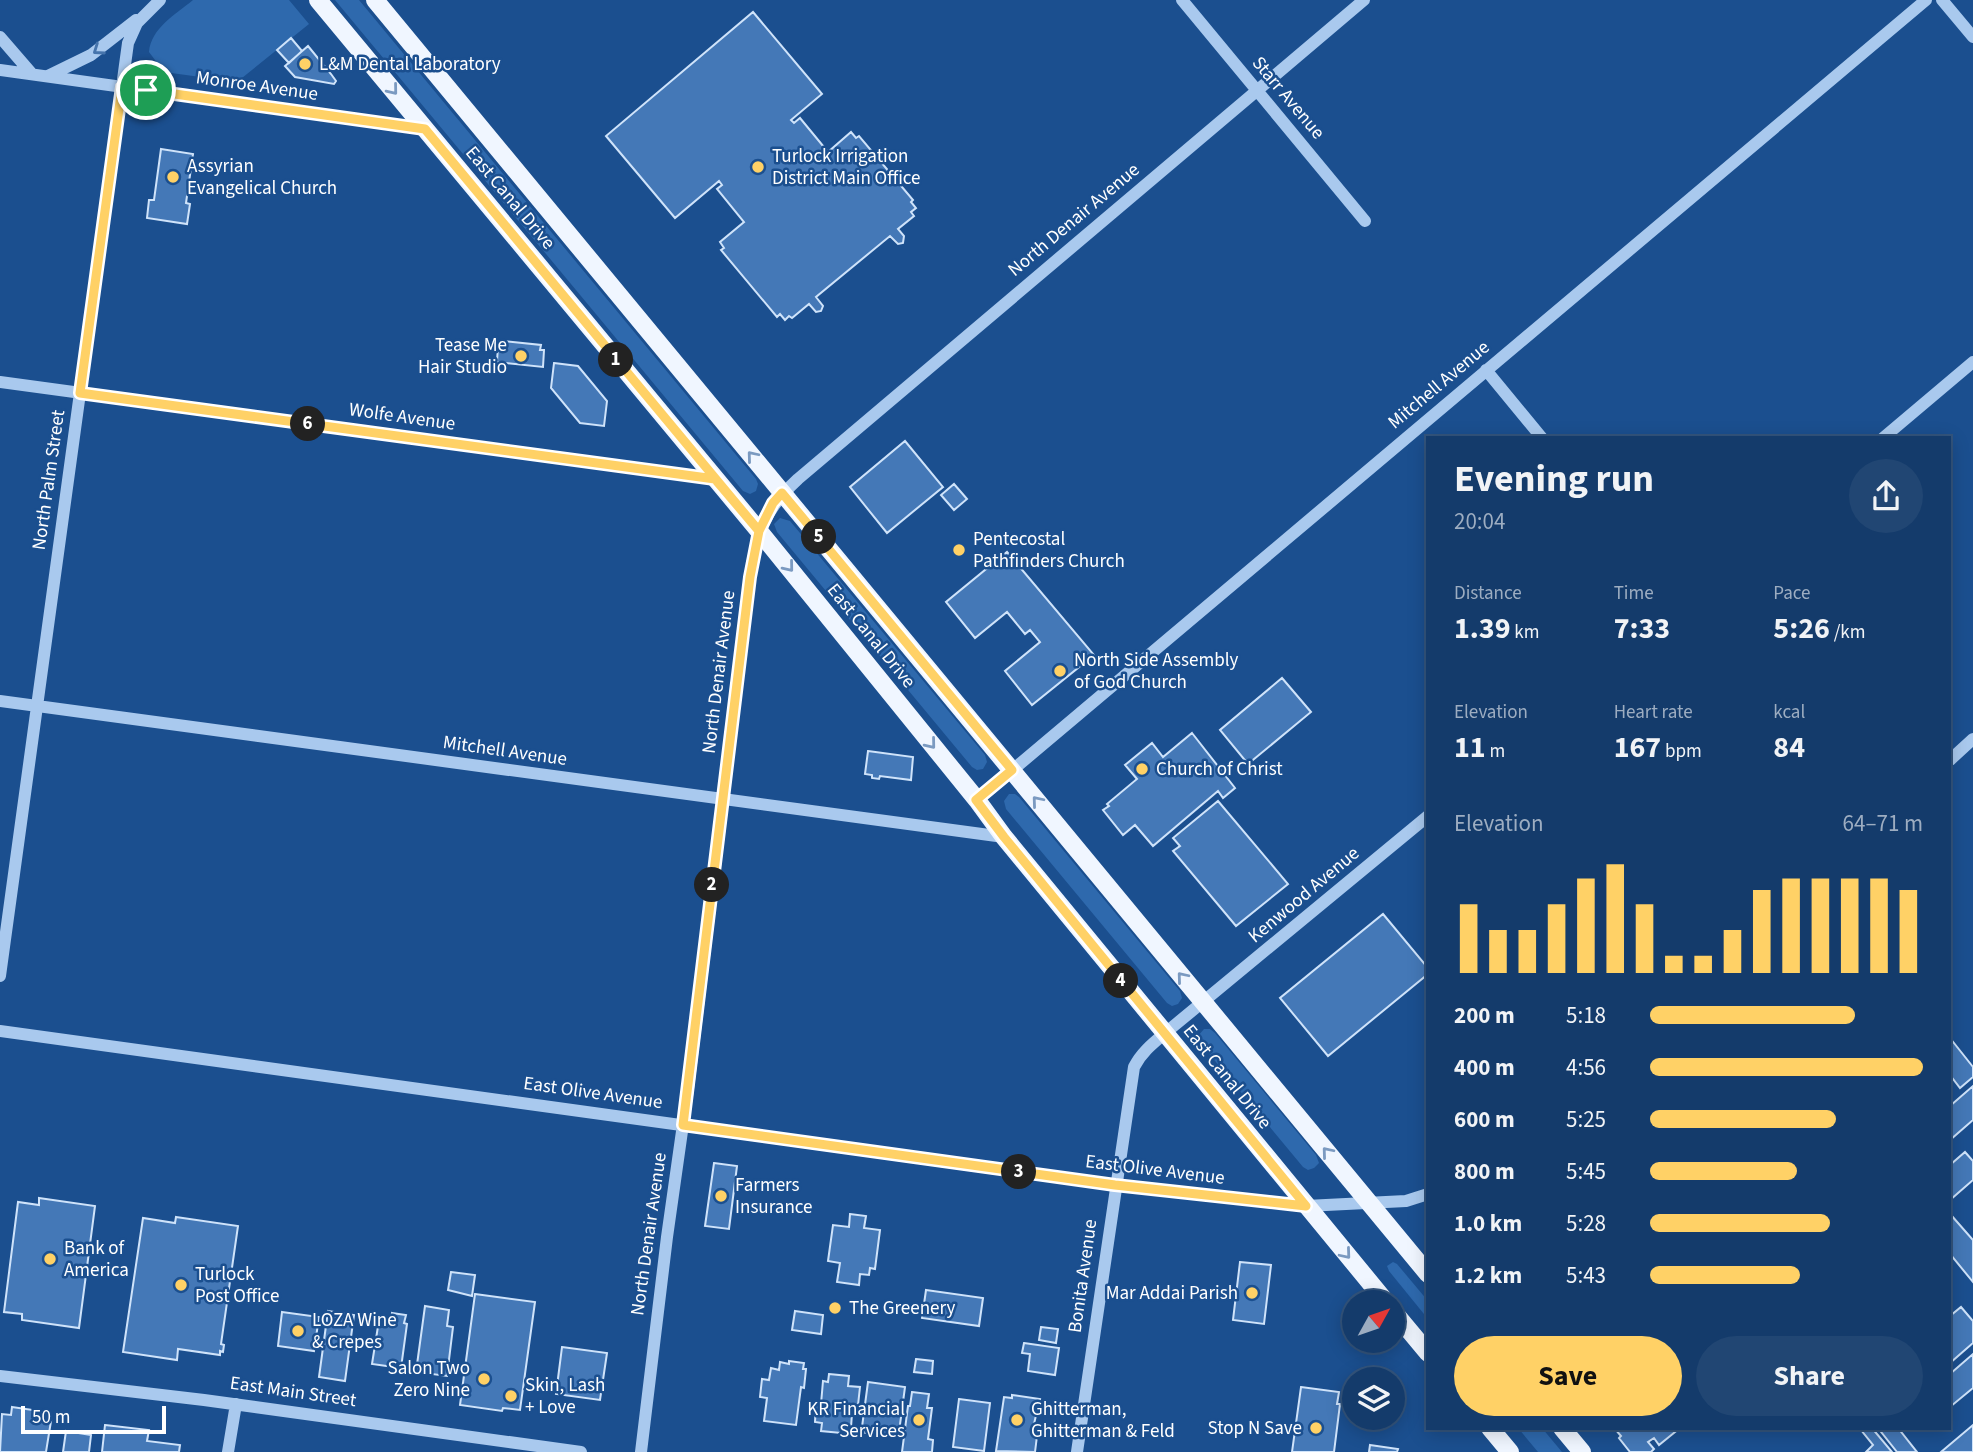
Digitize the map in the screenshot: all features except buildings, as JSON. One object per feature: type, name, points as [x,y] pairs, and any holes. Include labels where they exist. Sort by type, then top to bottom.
[{"type":"main road","name":"East Canal Drive","points":[[318,0],[759,531],[1164,1034],[1376,1290]]},
{"type":"main road","name":"East Canal Drive","points":[[375,0],[1426,1272]]},
{"type":"main road","points":[[1405,1325],[1426,1351]]},
{"type":"main road","points":[[1492,1430],[1510,1452]]},
{"type":"main road","points":[[1564,1430],[1582,1452]]},
{"type":"street","name":"North Palm Street","points":[[0,976],[130,38],[144,14],[160,0]]},
{"type":"street","name":"Starr Avenue","points":[[1182,0],[1365,221]]},
{"type":"street","name":"North Denair Avenue","points":[[641,1452],[750,577],[759,531],[773,503],[782,493],[1364,0]]},
{"type":"street","name":"Mitchell Avenue","points":[[976,800],[1926,0]]},
{"type":"street","points":[[1942,0],[1973,37]]},
{"type":"street","points":[[46,76],[91,55],[144,14]]},
{"type":"street","points":[[0,37],[32,75]]},
{"type":"street","name":"Monroe Avenue","points":[[0,70],[425,129]]},
{"type":"street","points":[[1885,436],[1973,362]]},
{"type":"street","points":[[1486,370],[1540,436]]},
{"type":"street","name":"Wolfe Avenue","points":[[0,382],[715,479]]},
{"type":"street","name":"Mitchell Avenue","points":[[0,701],[1004,837]]},
{"type":"street","points":[[1951,759],[1973,739]]},
{"type":"street","name":"Kenwood Avenue","points":[[1164,1034],[1426,819]]},
{"type":"street","name":"East Olive Avenue","points":[[0,1031],[1115,1185],[1306,1206],[1371,1205],[1406,1201],[1426,1195]]},
{"type":"street","name":"Bonita Avenue","points":[[1077,1452],[1134,1067],[1144,1050],[1164,1034]]},
{"type":"street","name":"East Main Street","points":[[0,1376],[236,1404],[572,1451]]},
{"type":"street","points":[[228,1452],[236,1404]]},
{"type":"shaded area","points":[[193,0],[289,0],[309,24],[237,82],[164,72],[149,52],[151,43],[165,22]]},
{"type":"shaded area","points":[[335,0],[359,0],[756,479],[756,491],[750,494],[743,491]]},
{"type":"shaded area","points":[[780,518],[790,521],[985,755],[987,762],[983,769],[972,767],[777,532],[774,524]]},
{"type":"shaded area","points":[[1009,794],[1019,797],[1180,991],[1182,998],[1178,1004],[1172,1006],[1167,1003],[1006,809],[1004,801]]},
{"type":"shaded area","points":[[1204,1029],[1215,1033],[1316,1155],[1319,1163],[1314,1168],[1308,1170],[1303,1167],[1201,1044],[1198,1036]]},
{"type":"shaded area","points":[[1393,1262],[1397,1264],[1426,1299],[1426,1317],[1405,1290],[1387,1266]]},
{"type":"shaded area","points":[[1520,1430],[1544,1430],[1562,1452],[1538,1452]]},
{"type":"place","name":"L&M Dental Laboratory","points":[[305,64]]},
{"type":"place","name":"Turlock Irrigation District Main Office","points":[[758,167]]},
{"type":"place","name":"Assyrian Evangelical Church","points":[[173,177]]},
{"type":"place","name":"Tease Me Hair Studio","points":[[521,356]]},
{"type":"place","name":"Pentecostal Pathfinders Church","points":[[959,550]]},
{"type":"place","name":"North Side Assembly of God Church","points":[[1060,671]]},
{"type":"place","name":"Church of Christ","points":[[1142,769]]},
{"type":"place","name":"Farmers Insurance","points":[[721,1196]]},
{"type":"place","name":"Bank of America","points":[[50,1259]]},
{"type":"place","name":"Turlock Post Office","points":[[181,1285]]},
{"type":"place","name":"Mar Addai Parish","points":[[1252,1293]]},
{"type":"place","name":"The Greenery","points":[[835,1308]]},
{"type":"place","name":"LOZA Wine & Crepes","points":[[298,1331]]},
{"type":"place","name":"Salon Two Zero Nine","points":[[484,1379]]},
{"type":"place","name":"Skin, Lash + Love","points":[[511,1396]]},
{"type":"place","name":"KR Financial Services","points":[[919,1420]]},
{"type":"place","name":"Ghitterman, Ghitterman & Feld","points":[[1017,1420]]},
{"type":"place","name":"Stop N Save","points":[[1316,1428]]},
{"type":"route","points":[[146,90],[122,87],[80,393],[715,479],[759,531],[773,503],[782,493],[1012,770],[976,800],[1306,1206],[1115,1185],[683,1125],[750,577],[759,531],[425,129],[146,90]]}]
